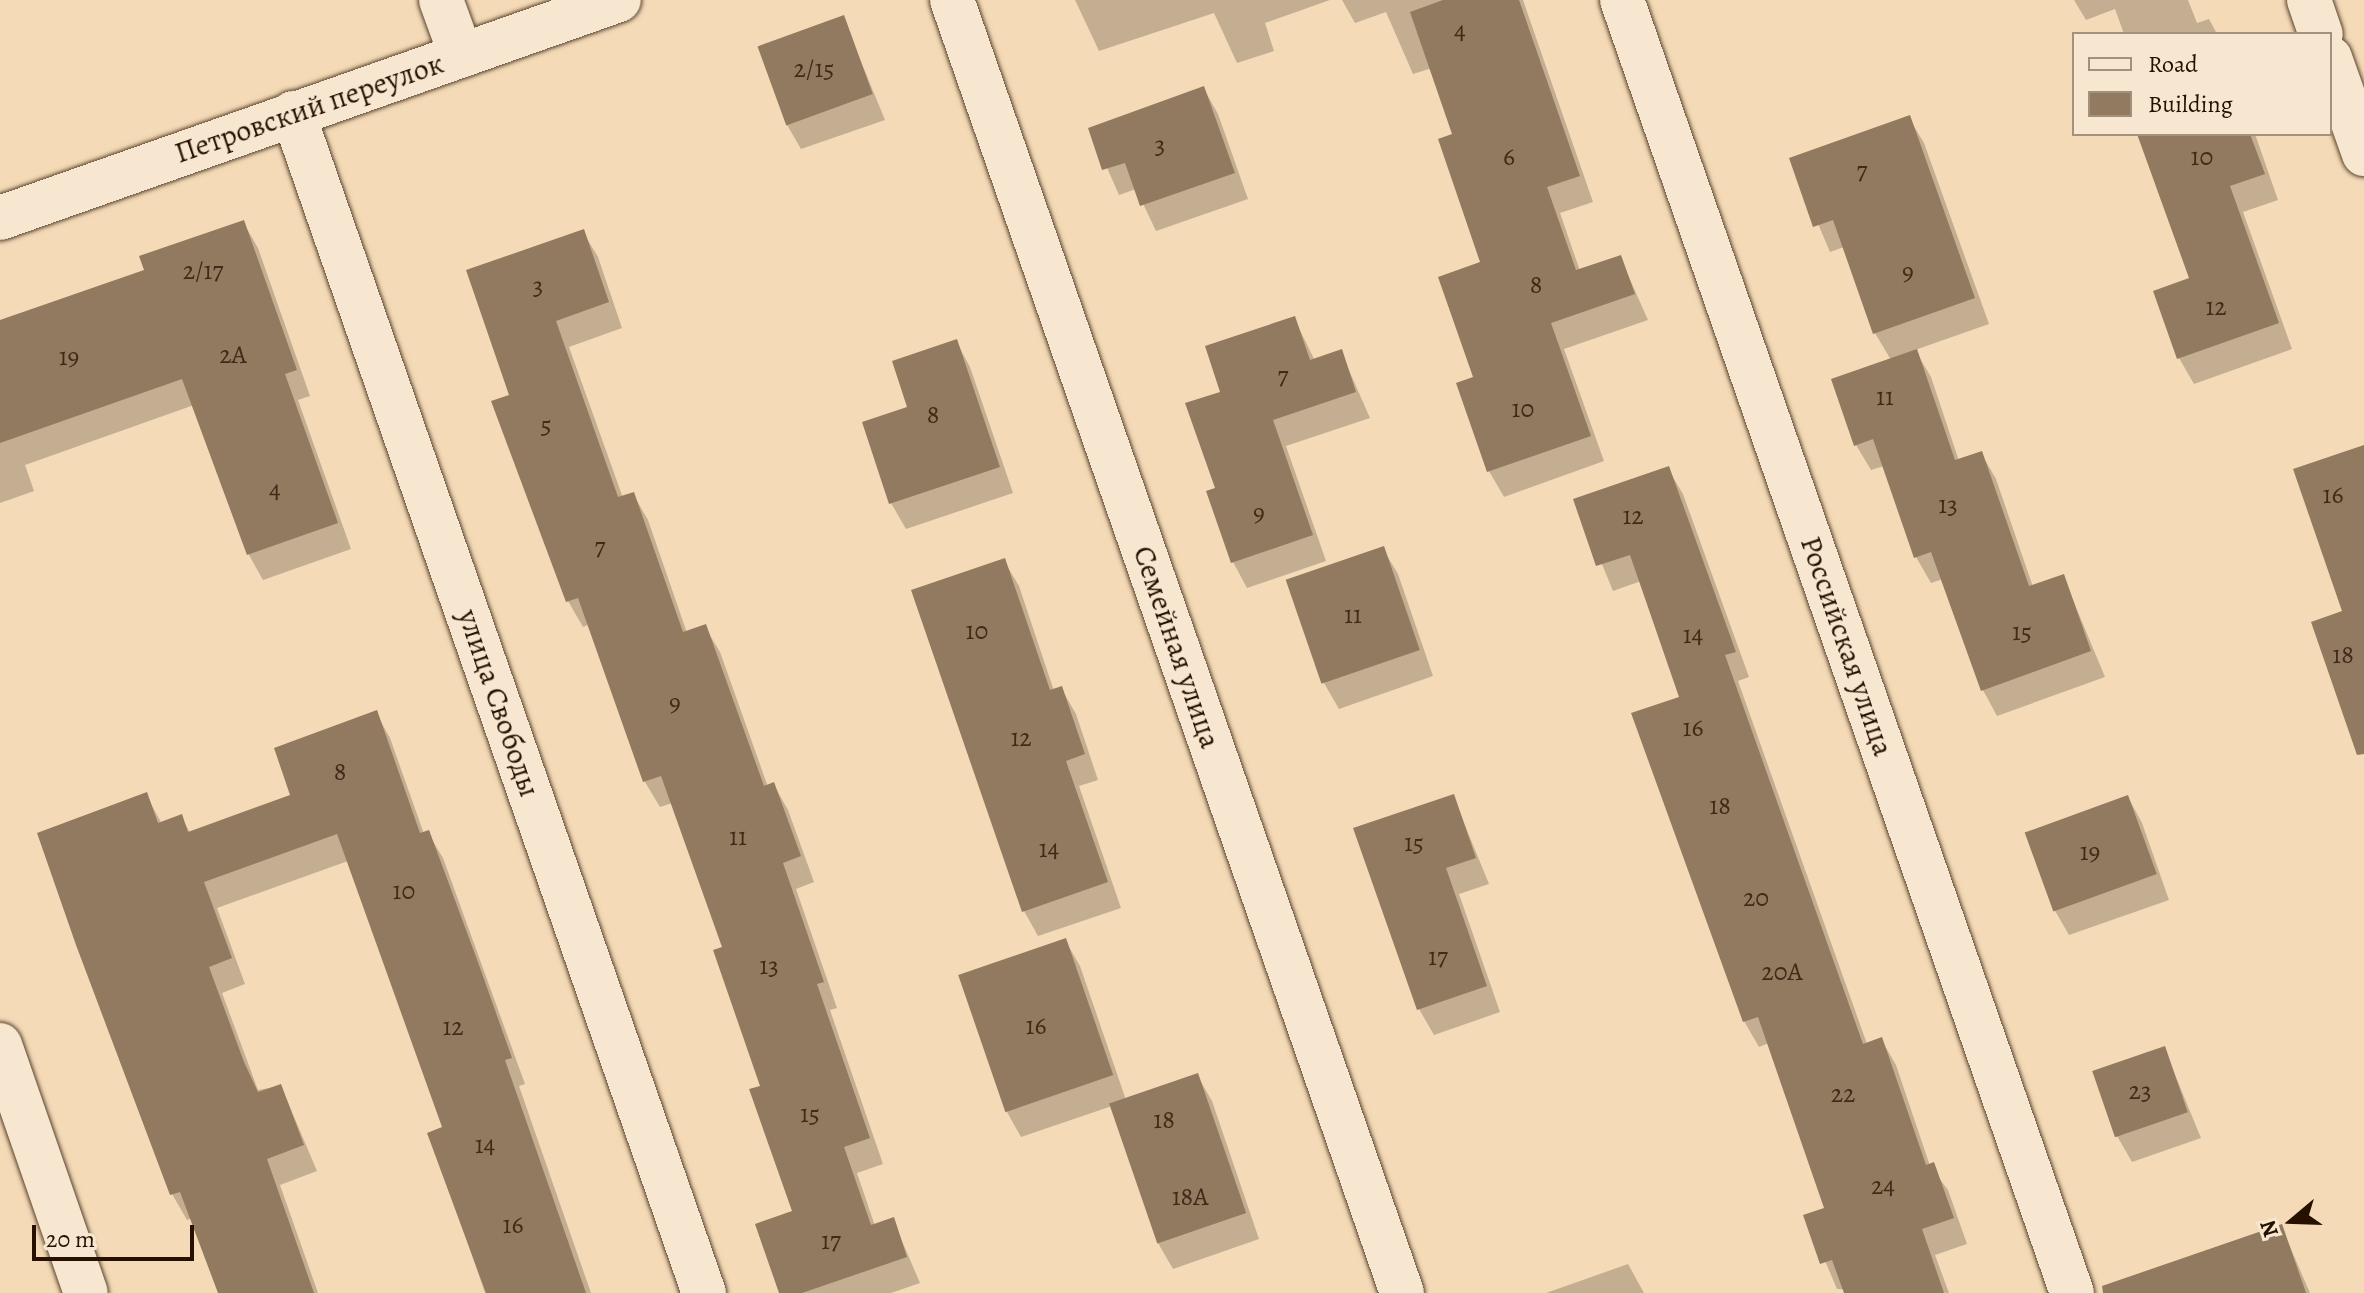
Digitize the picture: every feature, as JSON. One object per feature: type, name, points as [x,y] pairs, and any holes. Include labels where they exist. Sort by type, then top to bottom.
[{"type":"street","points":[[441,0],[461,55]]},
{"type":"street","name":"Петровский переулок","points":[[0,218],[619,0]]},
{"type":"street","name":"Семейная улица","points":[[952,0],[1402,1293]]},
{"type":"street","name":"Российская улица","points":[[1622,0],[2072,1293]]},
{"type":"street","points":[[2309,0],[2320,32]]},
{"type":"street","points":[[2332,64],[2364,154]]},
{"type":"street","name":"улица Свободы","points":[[293,113],[704,1293]]},
{"type":"street","points":[[0,1045],[86,1293]]},
{"type":"building","points":[[1443,0],[1519,0],[1580,176],[1547,187],[1576,270],[1621,255],[1635,294],[1551,323],[1591,436],[1487,472],[1456,383],[1473,377],[1438,277],[1480,262],[1438,139],[1452,134],[1410,12]]},
{"type":"building","points":[[844,15],[873,94],[786,125],[758,46]]},
{"type":"building","points":[[1204,86],[1235,173],[1140,206],[1125,163],[1102,170],[1088,128]]},
{"type":"building","points":[[1910,115],[1975,298],[1873,334],[1833,220],[1813,227],[1789,158]]},
{"type":"building","points":[[2138,136],[2251,136],[2265,174],[2230,186],[2279,323],[2177,359],[2153,291],[2189,278]]},
{"type":"building","points":[[244,220],[297,370],[285,374],[338,523],[247,555],[182,379],[0,443],[0,320],[144,270],[139,256]]},
{"type":"building","points":[[584,229],[609,302],[556,321],[618,497],[634,492],[683,632],[706,624],[764,786],[774,782],[801,856],[783,863],[824,982],[817,984],[870,1138],[844,1147],[871,1225],[894,1217],[907,1257],[802,1293],[779,1293],[755,1224],[792,1211],[749,1089],[760,1086],[713,950],[722,947],[661,776],[643,782],[578,598],[566,602],[491,401],[509,395],[466,270]]},
{"type":"building","points":[[1295,316],[1310,360],[1342,349],[1356,392],[1273,420],[1313,535],[1231,563],[1206,491],[1215,488],[1185,403],[1220,392],[1205,346]]},
{"type":"building","points":[[957,339],[1000,467],[889,504],[862,422],[907,407],[892,361]]},
{"type":"building","points":[[1917,349],[1955,460],[1982,451],[2029,586],[2064,574],[2091,651],[1981,691],[1931,552],[1914,558],[1873,439],[1854,446],[1831,379]]},
{"type":"building","points":[[2364,445],[2364,754],[2357,755],[2311,622],[2342,611],[2293,469]]},
{"type":"building","points":[[1669,466],[1736,652],[1725,655],[1863,1044],[1882,1037],[1926,1165],[1934,1162],[1954,1218],[1922,1229],[1944,1293],[1844,1293],[1832,1260],[1820,1264],[1803,1215],[1824,1208],[1758,1017],[1743,1022],[1631,713],[1679,697],[1630,555],[1596,566],[1573,499]]},
{"type":"building","points":[[1384,546],[1420,650],[1321,684],[1286,580]]},
{"type":"building","points":[[1005,558],[1050,690],[1062,686],[1085,754],[1066,761],[1108,882],[1022,912],[911,590]]},
{"type":"building","points":[[377,710],[420,833],[429,830],[479,965],[512,1058],[505,1060],[586,1293],[486,1293],[427,1133],[442,1127],[337,834],[204,882],[232,958],[209,967],[244,1062],[258,1092],[281,1084],[304,1145],[267,1159],[314,1293],[218,1293],[180,1192],[170,1195],[76,945],[37,833],[147,792],[158,823],[182,814],[188,832],[290,795],[274,748]]},
{"type":"building","points":[[1454,794],[1476,858],[1446,868],[1487,986],[1417,1010],[1353,828]]},
{"type":"building","points":[[2128,795],[2157,874],[2053,912],[2025,833]]},
{"type":"building","points":[[1066,938],[1113,1075],[1005,1112],[958,975]]},
{"type":"building","points":[[2165,1046],[2188,1112],[2115,1137],[2092,1071]]},
{"type":"building","points":[[1198,1073],[1246,1213],[1157,1244],[1109,1104]]},
{"type":"building","points":[[2282,1224],[2306,1293],[2103,1293],[2102,1286]]}]
